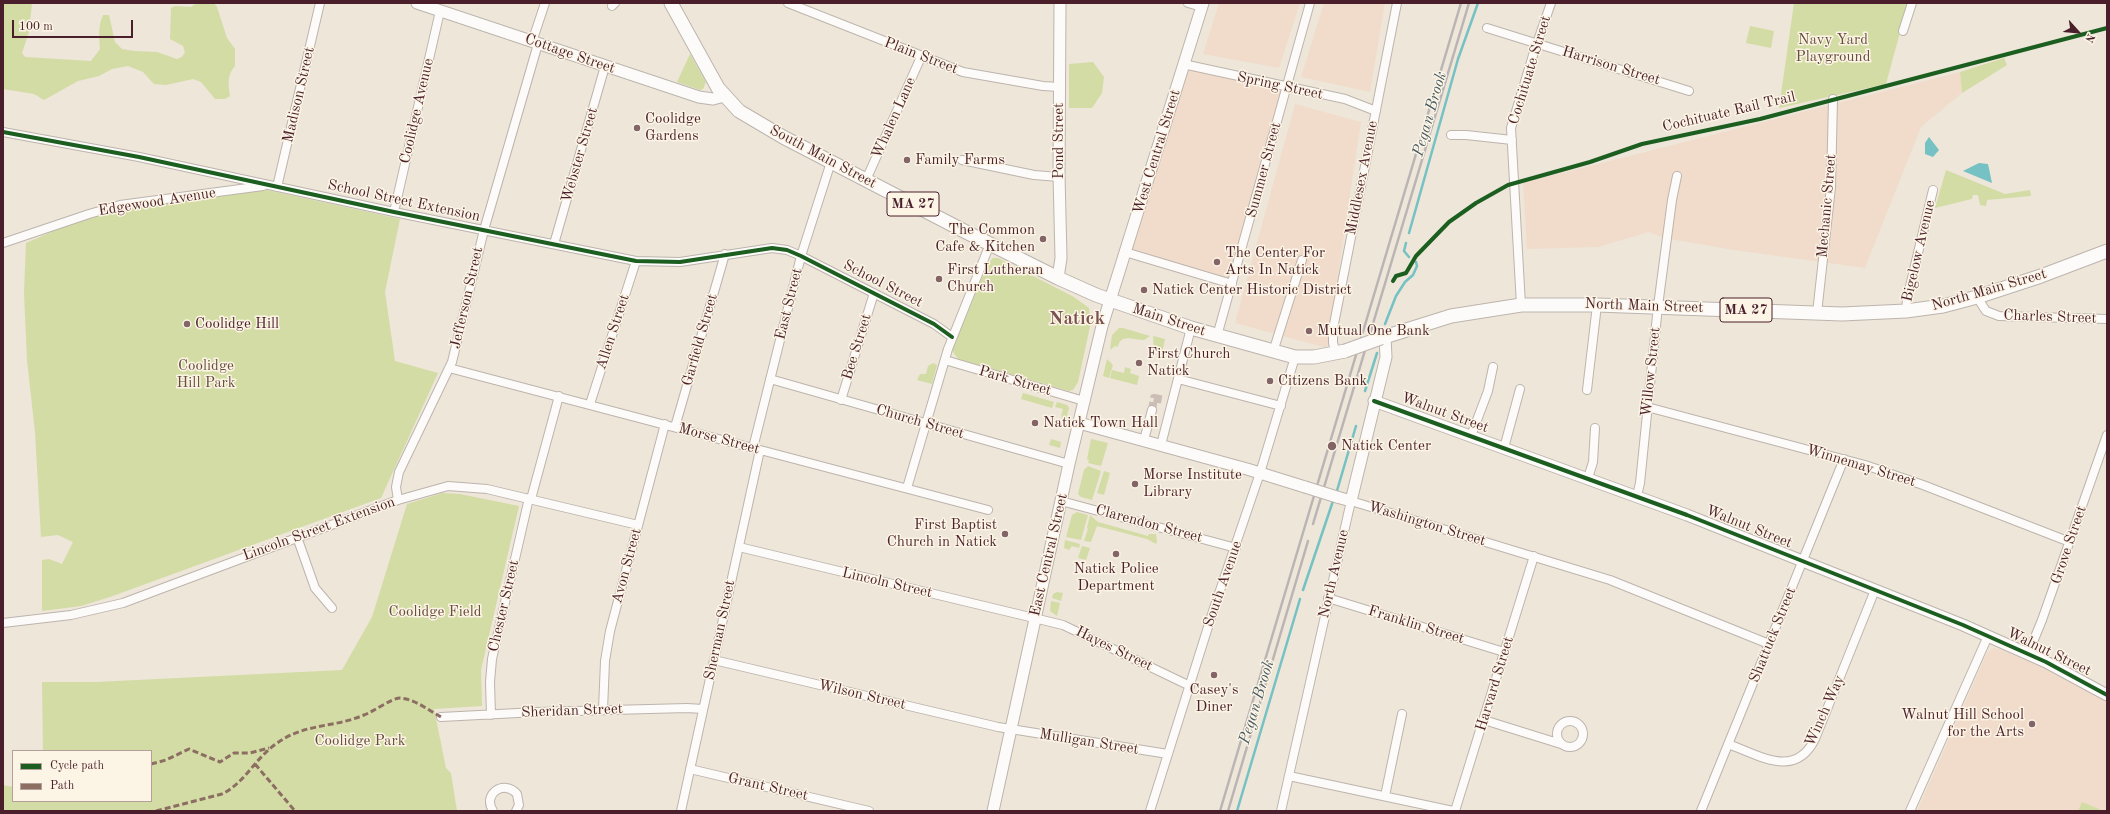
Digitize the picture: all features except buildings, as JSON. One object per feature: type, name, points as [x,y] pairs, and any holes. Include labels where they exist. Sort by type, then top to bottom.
[{"type":"main road","name":"South Main Street","points":[[671,3],[712,77],[724,96],[739,111],[759,124],[830,162],[990,244],[1058,278],[1110,300]]},
{"type":"main road","name":"North Main Street","points":[[1340,352],[1446,318],[1491,308],[1521,305],[1597,304],[1817,313],[1872,314],[1906,312],[1943,306],[1976,297],[2054,271],[2107,251]]},
{"type":"main road","name":"Main Street","points":[[1110,300],[1191,328],[1273,352],[1296,357],[1314,357],[1340,352]]},
{"type":"street","name":"Madison Street","points":[[278,187],[320,3]]},
{"type":"street","name":"Cottage Street","points":[[417,3],[434,7],[535,43],[702,98],[713,99],[724,96]]},
{"type":"street","name":"Jefferson Street","points":[[398,500],[396,487],[400,472],[422,421],[449,368],[484,230],[545,3]]},
{"type":"street","name":"Plain Street","points":[[788,3],[921,56],[974,75],[1058,87]]},
{"type":"street","name":"Pond Street","points":[[1058,278],[1061,258],[1058,87],[1060,3]]},
{"type":"street","points":[[1188,3],[1202,5]]},
{"type":"street","name":"Summer Street","points":[[1217,336],[1310,3]]},
{"type":"street","name":"Middlesex Avenue","points":[[1340,352],[1332,343],[1333,329],[1397,3]]},
{"type":"street","name":"Cochituate Street","points":[[1521,305],[1512,123],[1536,44],[1551,3]]},
{"type":"street","points":[[1903,31],[1912,3]]},
{"type":"street","name":"West Central Street","points":[[1110,300],[1202,5]]},
{"type":"street","name":"Coolidge Avenue","points":[[394,212],[434,7]]},
{"type":"street","name":"Harrison Street","points":[[1487,28],[1688,91]]},
{"type":"street","name":"Whalen Lane","points":[[866,180],[921,56]]},
{"type":"street","name":"Spring Street","points":[[1183,64],[1345,99],[1376,110]]},
{"type":"street","name":"Webster Street","points":[[554,244],[605,66]]},
{"type":"street","name":"Mechanic Street","points":[[1817,313],[1831,187],[1833,99]]},
{"type":"street","name":"School Street Extension","points":[[3,132],[139,157],[394,212],[636,261],[680,262],[772,248],[787,250],[801,256]]},
{"type":"street","points":[[1451,135],[1466,135],[1512,140]]},
{"type":"street","points":[[962,160],[1034,175],[1059,177]]},
{"type":"street","name":"East Street","points":[[756,449],[770,379],[801,256],[830,162]]},
{"type":"street","name":"Willow Street","points":[[1637,496],[1640,484],[1658,306],[1672,200],[1677,176]]},
{"type":"street","name":"Edgewood Avenue","points":[[3,243],[120,205],[268,185]]},
{"type":"street","name":"Bigelow Avenue","points":[[1906,312],[1907,299],[1933,190]]},
{"type":"street","points":[[907,488],[952,337],[990,244]]},
{"type":"street","points":[[1125,252],[1232,284]]},
{"type":"street","name":"Garfield Street","points":[[675,427],[725,254]]},
{"type":"street","name":"School Street","points":[[801,256],[934,324],[952,337]]},
{"type":"street","points":[[1273,352],[1302,260]]},
{"type":"street","name":"Allen Street","points":[[590,404],[636,261]]},
{"type":"street","name":"Bee Street","points":[[841,400],[874,293]]},
{"type":"street","name":"Charles Street","points":[[1976,297],[1986,311],[1999,316],[2107,319]]},
{"type":"street","name":"East Central Street","points":[[993,811],[1069,464],[1110,300]]},
{"type":"street","points":[[1587,390],[1597,304]]},
{"type":"street","points":[[1161,445],[1168,401],[1178,378],[1191,328]]},
{"type":"street","name":"North Avenue","points":[[1281,811],[1328,598],[1374,401],[1386,357],[1383,338]]},
{"type":"street","name":"South Avenue","points":[[1150,811],[1282,406],[1296,357]]},
{"type":"street","name":"Park Street","points":[[945,360],[1084,401]]},
{"type":"street","points":[[1471,436],[1488,391],[1493,367]]},
{"type":"street","name":"Morse Street","points":[[449,368],[988,510]]},
{"type":"street","points":[[1178,378],[1282,406]]},
{"type":"street","name":"Church Street","points":[[770,379],[1069,464]]},
{"type":"street","points":[[1504,448],[1520,389]]},
{"type":"street","name":"Chester Street","points":[[491,715],[490,682],[492,659],[530,499],[559,396]]},
{"type":"street","name":"Walnut Street","points":[[1374,401],[1637,496],[1875,590],[2028,654],[2107,695]]},
{"type":"street","name":"Winnemay Street","points":[[1647,407],[1844,459],[1923,485],[2070,542]]},
{"type":"street","points":[[1144,440],[1152,410]]},
{"type":"street","name":"Washington Street","points":[[1079,423],[1260,473],[1610,580],[1769,644]]},
{"type":"street","name":"Avon Street","points":[[603,710],[607,646],[666,424]]},
{"type":"street","points":[[1588,478],[1593,462],[1596,428]]},
{"type":"street","name":"Grove Street","points":[[2028,654],[2105,446],[2107,435]]},
{"type":"street","name":"Sherman Street","points":[[681,811],[739,547],[756,449]]},
{"type":"street","name":"Shattuck Street","points":[[1701,811],[1844,459]]},
{"type":"street","name":"Lincoln Street Extension","points":[[3,623],[71,615],[113,606],[398,500],[429,490],[457,485],[487,489],[638,525]]},
{"type":"street","name":"Clarendon Street","points":[[1061,501],[1236,548]]},
{"type":"street","points":[[296,537],[315,588],[332,608]]},
{"type":"street","name":"Lincoln Street","points":[[739,547],[1035,618]]},
{"type":"street","name":"Harvard Street","points":[[1454,811],[1484,720],[1534,556]]},
{"type":"street","name":"Winch Way","points":[[1728,744],[1778,762],[1790,762],[1804,755],[1815,739],[1875,590]]},
{"type":"street","name":"Franklin Street","points":[[1328,598],[1504,652]]},
{"type":"street","name":"Hayes Street","points":[[1035,618],[1076,630],[1190,686]]},
{"type":"street","points":[[1910,811],[1988,636]]},
{"type":"street","name":"Wilson Street","points":[[714,660],[1010,730]]},
{"type":"street","name":"Sheridan Street","points":[[441,717],[603,710],[703,709]]},
{"type":"street","points":[[1385,796],[1402,714]]},
{"type":"street","points":[[1484,720],[1561,744]]},
{"type":"street","name":"Mulligan Street","points":[[1010,730],[1168,754]]},
{"type":"street","name":"Grant Street","points":[[690,769],[869,811]]},
{"type":"street","points":[[1289,776],[1454,811]]},
{"type":"street","points":[[493,811],[490,805],[492,794],[497,789],[505,787],[510,788],[517,794],[519,800],[518,810]]},
{"type":"shaded area","points":[[1219,3],[1300,3],[1279,68],[1203,54]]},
{"type":"shaded area","points":[[1324,3],[1385,3],[1370,92],[1301,77]]},
{"type":"shaded area","points":[[1188,69],[1281,90],[1228,280],[1132,249]]},
{"type":"shaded area","points":[[1960,72],[1962,93],[1921,127],[1865,268],[1734,250],[1664,238],[1649,232],[1598,247],[1527,249],[1523,183]]},
{"type":"shaded area","points":[[1295,104],[1361,122],[1327,348],[1235,323]]},
{"type":"shaded area","name":"Walnut Hill School for the Arts","points":[[1993,648],[2002,650],[2043,668],[2107,702],[2107,811],[1917,811],[1987,653]]},
{"type":"green space","points":[[3,3],[32,3],[29,32],[22,53],[25,57],[91,61],[100,49],[99,36],[101,19],[103,15],[109,15],[115,42],[122,49],[157,52],[177,59],[182,57],[185,52],[183,46],[170,39],[171,8],[175,6],[191,7],[197,3],[214,3],[217,7],[227,38],[235,49],[235,66],[232,69],[229,80],[230,96],[225,99],[215,99],[201,82],[193,79],[166,85],[154,84],[143,72],[128,66],[112,69],[99,76],[78,81],[44,100],[34,94],[3,89]]},
{"type":"green space","name":"Navy Yard Playground","points":[[1794,3],[1908,3],[1886,84],[1779,108]]},
{"type":"green space","points":[[1750,26],[1774,31],[1771,48],[1746,43]]},
{"type":"green space","points":[[690,54],[706,82],[703,89],[700,90],[677,82]]},
{"type":"green space","points":[[2004,58],[2007,65],[1962,93],[1960,72]]},
{"type":"green space","points":[[1093,62],[1104,77],[1102,93],[1092,108],[1069,108],[1069,64]]},
{"type":"green space","points":[[1946,170],[2005,194],[2030,190],[2031,196],[1987,200],[1986,206],[1980,205],[1978,195],[1973,195],[1972,199],[1935,208]]},
{"type":"green space","name":"Coolidge Hill Park","points":[[267,190],[400,219],[385,292],[395,361],[438,373],[381,498],[110,597],[81,606],[42,611],[42,560],[49,559],[62,564],[73,542],[58,535],[41,537],[35,432],[27,360],[24,293],[26,243],[83,220],[103,214],[164,203]]},
{"type":"green space","points":[[993,258],[998,258],[1074,297],[1089,308],[1091,322],[1078,382],[1073,390],[1069,391],[958,359],[953,352],[953,347],[988,264]]},
{"type":"green space","points":[[1119,328],[1150,336],[1144,340],[1124,339],[1119,343],[1118,347],[1115,346],[1110,350],[1112,335]]},
{"type":"green space","points":[[1153,336],[1165,339],[1162,353],[1154,350]]},
{"type":"green space","points":[[1107,359],[1113,365],[1109,378],[1103,376]]},
{"type":"green space","points":[[933,363],[937,365],[932,384],[917,380],[920,374],[926,374],[928,366]]},
{"type":"green space","points":[[1125,367],[1131,369],[1130,373],[1139,376],[1137,385],[1110,378],[1112,370],[1124,373]]},
{"type":"green space","points":[[1023,393],[1054,402],[1052,408],[1021,399]]},
{"type":"green space","points":[[1057,402],[1067,405],[1069,408],[1066,419],[1061,417],[1063,409],[1055,407]]},
{"type":"green space","points":[[1051,439],[1061,442],[1060,448],[1049,445]]},
{"type":"green space","points":[[1091,439],[1108,443],[1101,466],[1088,463],[1089,460],[1087,459]]},
{"type":"green space","points":[[1088,466],[1101,471],[1092,500],[1081,497],[1078,494],[1084,470]]},
{"type":"green space","points":[[1104,471],[1110,473],[1104,495],[1097,493]]},
{"type":"green space","name":"Coolidge Park","points":[[442,493],[460,494],[519,506],[481,670],[482,706],[434,709],[446,768],[451,773],[457,811],[3,811],[3,785],[12,787],[12,802],[152,802],[152,750],[43,750],[42,682],[96,682],[342,670],[372,617],[407,504]]},
{"type":"green space","points":[[1077,512],[1088,515],[1081,540],[1066,537],[1072,515]]},
{"type":"green space","points":[[1090,515],[1098,522],[1148,536],[1149,534],[1156,534],[1157,542],[1156,544],[1147,539],[1097,526],[1091,542],[1084,541]]},
{"type":"green space","points":[[1065,540],[1080,544],[1079,548],[1072,546],[1069,550],[1064,548]]},
{"type":"green space","points":[[1082,546],[1090,548],[1086,560],[1078,558]]},
{"type":"green space","points":[[1057,592],[1063,593],[1061,601],[1052,598],[1053,594]]},
{"type":"green space","points":[[1051,601],[1060,603],[1057,616],[1050,611]]},
{"type":"green space","points":[[2082,802],[2104,811],[2078,811]]},
{"type":"water","points":[[1929,137],[1939,150],[1933,157],[1925,154],[1925,143]]},
{"type":"water","points":[[1979,163],[1988,164],[1992,183],[1963,171]]},
{"type":"waterway","name":"Pegan Brook","points":[[1409,233],[1458,59],[1478,3]]},
{"type":"waterway","name":"Pegan Brook","points":[[1406,243],[1404,251],[1409,257]]},
{"type":"waterway","name":"Pegan Brook","points":[[1385,324],[1396,296],[1405,282],[1413,275],[1417,266],[1416,262]]},
{"type":"waterway","name":"Pegan Brook","points":[[1365,391],[1377,353]]},
{"type":"waterway","name":"Pegan Brook","points":[[1336,494],[1356,426]]},
{"type":"waterway","name":"Pegan Brook","points":[[1303,590],[1334,498]]},
{"type":"waterway","name":"Pegan Brook","points":[[1237,811],[1300,599]]},
{"type":"tunnel","points":[[1152,410],[1154,398],[1164,400]]},
{"type":"railway","points":[[1220,811],[1461,3]]},
{"type":"railway","points":[[1313,524],[1469,3]]},
{"type":"railway","points":[[1228,811],[1308,541]]},
{"type":"marked path","points":[[156,811],[222,794],[236,784],[266,752],[284,738],[307,729],[352,719],[400,698],[411,700],[441,717]]},
{"type":"marked path","points":[[152,764],[166,760],[189,749],[220,762],[234,753],[250,753],[269,748]]},
{"type":"marked path","points":[[255,764],[295,811]]},
{"type":"cycle path","name":"Cochituate Rail Trail","points":[[1393,281],[1396,276],[1406,273],[1416,256],[1449,222],[1476,203],[1508,185],[1590,162],[1642,144],[1760,119],[2107,28]]},
{"type":"cycle path","points":[[3,132],[139,157],[394,212],[636,261],[680,262],[772,248],[787,250],[934,324],[952,337]]},
{"type":"cycle path","points":[[1374,401],[1687,515],[1963,625],[2046,662],[2107,695]]},
{"type":"place","name":"Coolidge Gardens","points":[[637,128]]},
{"type":"place","name":"Family Farms","points":[[907,160]]},
{"type":"place","name":"The Common Cafe & Kitchen","points":[[1043,239]]},
{"type":"place","name":"The Center For Arts In Natick","points":[[1217,262]]},
{"type":"place","name":"First Lutheran Church","points":[[939,279]]},
{"type":"place","name":"Natick Center Historic District","points":[[1144,290]]},
{"type":"place","name":"Coolidge Hill","points":[[187,324]]},
{"type":"place","name":"Mutual One Bank","points":[[1309,331]]},
{"type":"place","name":"First Church Natick","points":[[1139,363]]},
{"type":"place","name":"Citizens Bank","points":[[1270,381]]},
{"type":"place","name":"Natick Town Hall","points":[[1035,423]]},
{"type":"place","name":"Natick Center","points":[[1332,446]]},
{"type":"place","name":"Morse Institute Library","points":[[1135,484]]},
{"type":"place","name":"First Baptist Church in Natick","points":[[1005,534]]},
{"type":"place","name":"Natick Police Department","points":[[1116,554]]},
{"type":"place","name":"Casey's Diner","points":[[1214,675]]},
{"type":"place","name":"Walnut Hill School for the Arts","points":[[2032,724]]},
{"type":"district","name":"Natick","points":[[1077,319]]},
{"type":"park label","name":"Coolidge Field","points":[[435,612]]}]
